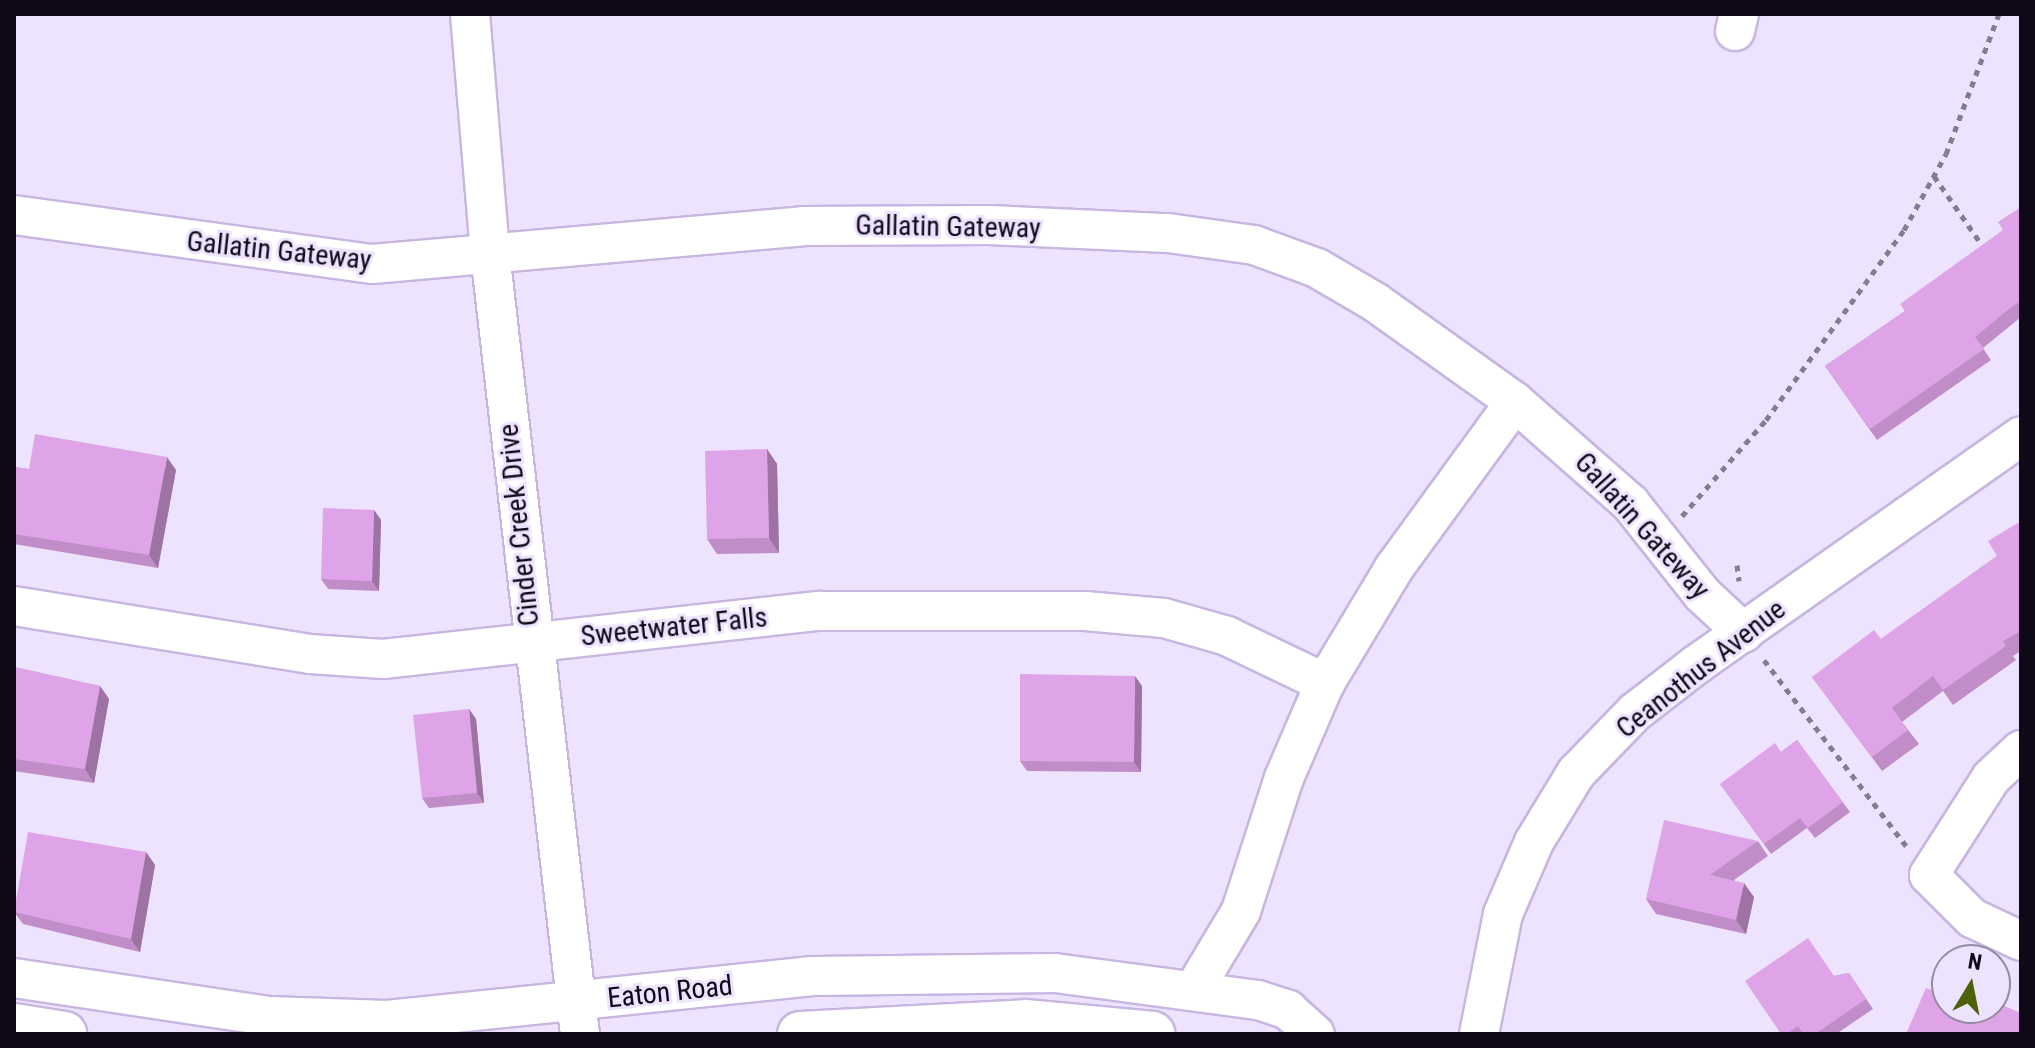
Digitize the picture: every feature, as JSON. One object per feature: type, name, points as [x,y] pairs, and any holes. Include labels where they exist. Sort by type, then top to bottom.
[{"type":"street","name":"Cinder Creek Drive","points":[[470,14],[490,253],[532,644],[578,1018]]},
{"type":"street","name":"Gallatin Gateway","points":[[14,215],[357,263],[803,226],[1004,225],[1168,233],[1254,245],[1317,268],[1375,302],[1515,402],[1584,458],[1661,540],[1702,594],[1744,633]]},
{"type":"street","points":[[1195,988],[1241,911],[1284,778],[1325,683],[1394,568],[1515,402]]},
{"type":"street","name":"Ceanothus Avenue","points":[[1479,1034],[1503,914],[1534,842],[1576,773],[1635,712],[2021,436]]},
{"type":"street","name":"Sweetwater Falls","points":[[14,606],[383,659],[820,611],[1085,611],[1164,618],[1227,636],[1325,683]]},
{"type":"street","points":[[2021,750],[1991,778],[1929,875],[1972,918],[2021,941]]},
{"type":"street","name":"Eaton Road","points":[[14,978],[223,1010],[333,1019],[578,1018],[890,972],[1055,973],[1195,988],[1288,1010],[1315,1034]]},
{"type":"street","points":[[800,1034],[1026,1022],[1152,1034]]},
{"type":"street","points":[[14,1026],[64,1034]]},
{"type":"path","points":[[1661,540],[1785,395],[1904,230],[1934,176],[1999,14]]},
{"type":"path","points":[[1934,176],[1986,251]]},
{"type":"path","points":[[1744,633],[1929,875]]},
{"type":"building","points":[[2021,207],[2021,301],[1975,337],[1984,349],[1870,429],[1825,366],[1905,311],[1900,304],[2003,230],[1998,222]]},
{"type":"building","points":[[35,434],[167,457],[149,555],[14,534],[14,467],[29,469]]},
{"type":"building","points":[[767,449],[769,538],[707,539],[705,451]]},
{"type":"building","points":[[323,508],[374,510],[372,581],[321,579]]},
{"type":"building","points":[[2021,521],[2021,631],[2003,641],[2006,646],[1943,690],[1933,676],[1892,708],[1908,730],[1872,757],[1812,677],[1874,630],[1881,639],[1997,556],[1988,541]]},
{"type":"building","points":[[14,667],[100,686],[85,769],[14,759]]},
{"type":"building","points":[[1020,674],[1135,676],[1134,762],[1020,761]]},
{"type":"building","points":[[469,709],[477,793],[422,798],[413,715]]},
{"type":"building","points":[[1797,740],[1843,802],[1808,828],[1800,818],[1764,844],[1720,784],[1775,743],[1781,752]]},
{"type":"building","points":[[1664,820],[1758,841],[1710,875],[1744,883],[1736,920],[1646,899]]},
{"type":"building","points":[[28,832],[146,852],[131,939],[14,912]]},
{"type":"building","points":[[1808,938],[1834,976],[1849,973],[1866,999],[1815,1034],[1803,1034],[1798,1026],[1787,1034],[1781,1034],[1745,981]]},
{"type":"building","points":[[1926,988],[1931,990],[1931,1024],[2011,1024],[2011,1009],[2021,1013],[2021,1034],[1906,1034]]}]
